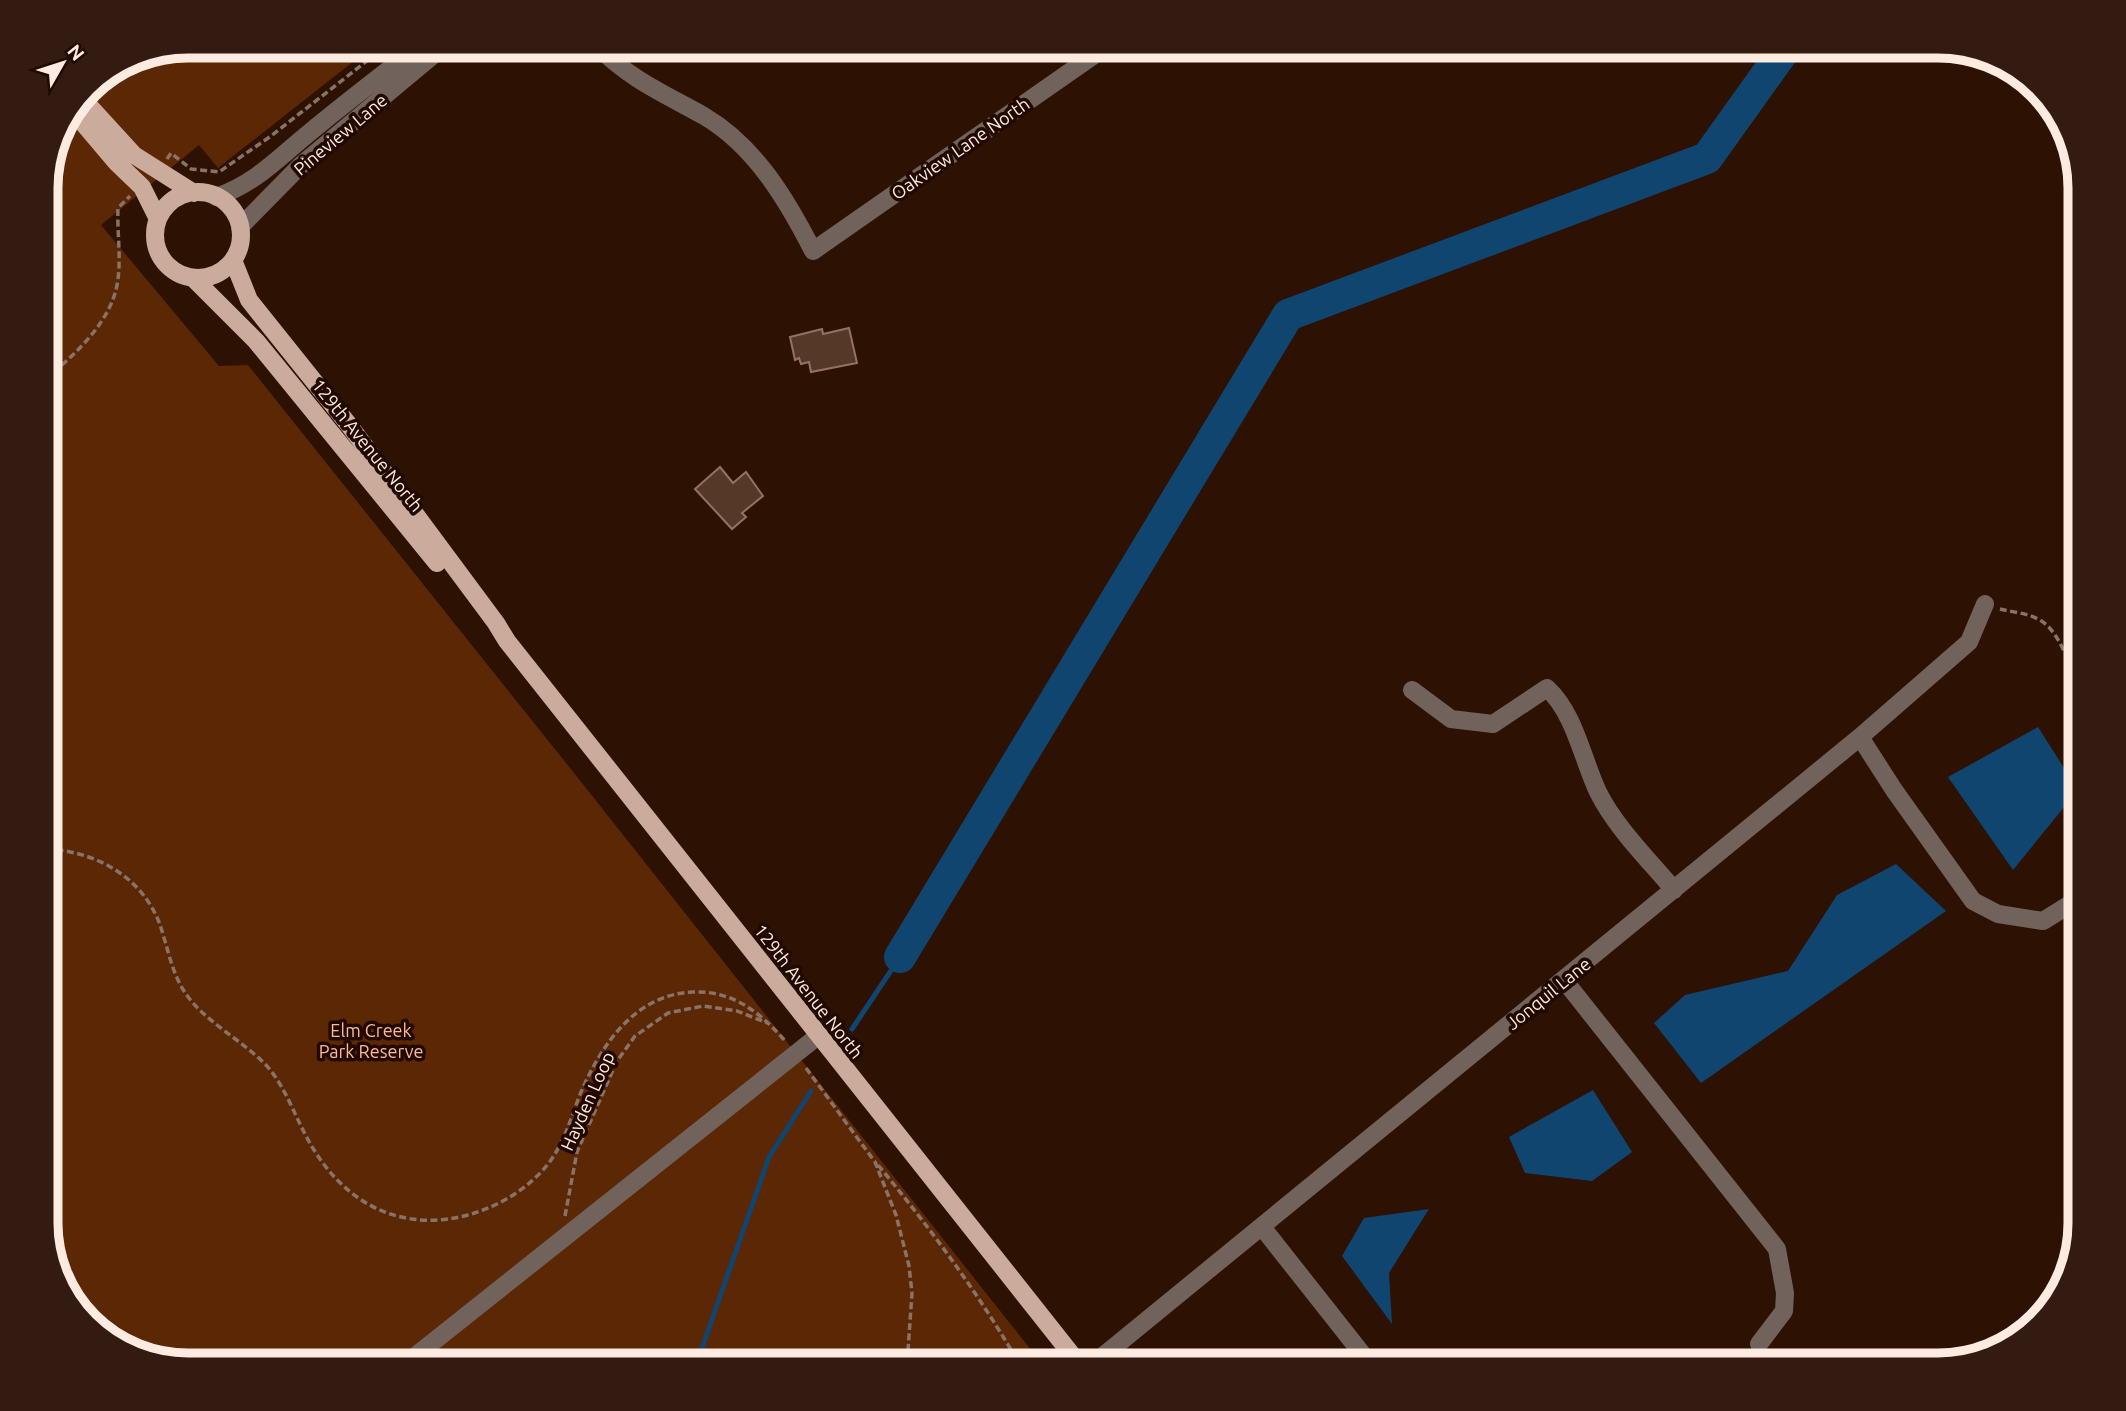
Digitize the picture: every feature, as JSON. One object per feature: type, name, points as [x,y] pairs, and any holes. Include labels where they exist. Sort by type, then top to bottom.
[{"type":"main road","points":[[88,105],[134,155],[194,192],[216,197],[230,207],[240,227],[238,250],[233,260],[216,274],[193,278],[181,275],[161,257],[155,232],[158,219],[172,201],[194,192]]},
{"type":"main road","points":[[79,118],[116,162],[142,187],[158,219]]},
{"type":"main road","name":"129th Avenue North","points":[[233,260],[249,300],[349,425],[496,622],[507,641],[1070,1353]]},
{"type":"main road","name":"129th Avenue North","points":[[193,278],[256,341],[482,618],[507,641]]},
{"type":"street","name":"Pineview Lane","points":[[216,197],[243,187],[267,171],[310,132],[404,58]]},
{"type":"street","name":"Pineview Lane","points":[[240,227],[300,166],[430,58]]},
{"type":"street","name":"Oakview Lane North","points":[[609,58],[618,67],[656,91],[706,117],[748,152],[771,178],[813,251],[1090,58]]},
{"type":"street","name":"Jonquil Lane","points":[[1108,1353],[1860,737],[1969,642],[1985,604]]},
{"type":"street","points":[[1412,690],[1451,719],[1493,723],[1546,688],[1561,701],[1599,794],[1627,834],[1674,890]]},
{"type":"street","points":[[1860,737],[1973,901],[1998,914],[2043,921],[2068,906]]},
{"type":"street","points":[[1564,980],[1777,1250],[1785,1293],[1784,1311],[1759,1344]]},
{"type":"street","points":[[420,1353],[818,1036]]},
{"type":"street","points":[[1262,1227],[1361,1353]]},
{"type":"path","points":[[171,153],[191,169],[219,172],[271,136],[371,58]]},
{"type":"path","points":[[58,367],[98,328],[107,315],[118,279],[118,208],[135,193]]},
{"type":"path","points":[[1985,604],[2035,617],[2048,625],[2068,663]]},
{"type":"path","points":[[58,851],[100,861],[121,873],[140,890],[159,923],[178,978],[191,1001],[268,1068],[281,1086],[314,1151],[336,1181],[361,1201],[396,1216],[429,1221],[459,1218],[500,1202],[532,1179],[556,1153],[590,1073],[604,1048],[629,1018],[655,1001],[681,993],[716,993],[741,1002],[769,1024],[795,1054],[875,1162],[930,1228],[990,1313],[1013,1353]]},
{"type":"path","name":"Hayden Loop","points":[[560,1241],[577,1152],[617,1061],[635,1036],[668,1013],[703,1006],[737,1012],[769,1024]]},
{"type":"path","points":[[875,1162],[896,1215],[909,1266],[912,1293],[908,1353]]},
{"type":"green space","name":"Elm Creek Park Reserve","points":[[187,58],[358,58],[218,168],[199,145],[101,225],[219,366],[248,365],[1033,1353],[187,1353],[154,1349],[130,1340],[102,1321],[85,1303],[68,1273],[58,1232],[58,179],[62,154],[75,123],[102,90],[130,71],[154,62]]},
{"type":"water","points":[[2038,727],[2068,774],[2068,802],[2013,870],[1948,777]]},
{"type":"water","points":[[1896,864],[1946,911],[1701,1083],[1654,1023],[1685,995],[1788,971],[1837,895]]},
{"type":"water","points":[[1593,1090],[1632,1152],[1592,1181],[1525,1173],[1509,1137]]},
{"type":"water","points":[[1429,1209],[1389,1273],[1392,1324],[1342,1256],[1364,1218]]},
{"type":"building","points":[[849,328],[857,363],[811,372],[809,362],[801,364],[799,358],[795,360],[790,337],[822,329],[823,334]]},
{"type":"building","points":[[720,467],[733,483],[746,472],[763,496],[742,513],[746,517],[732,529],[695,489]]},
{"type":"waterway","points":[[900,957],[1288,315],[1707,158],[1778,58]]},
{"type":"waterway","points":[[852,1029],[900,957]]},
{"type":"waterway","points":[[700,1353],[769,1157],[811,1091]]}]
